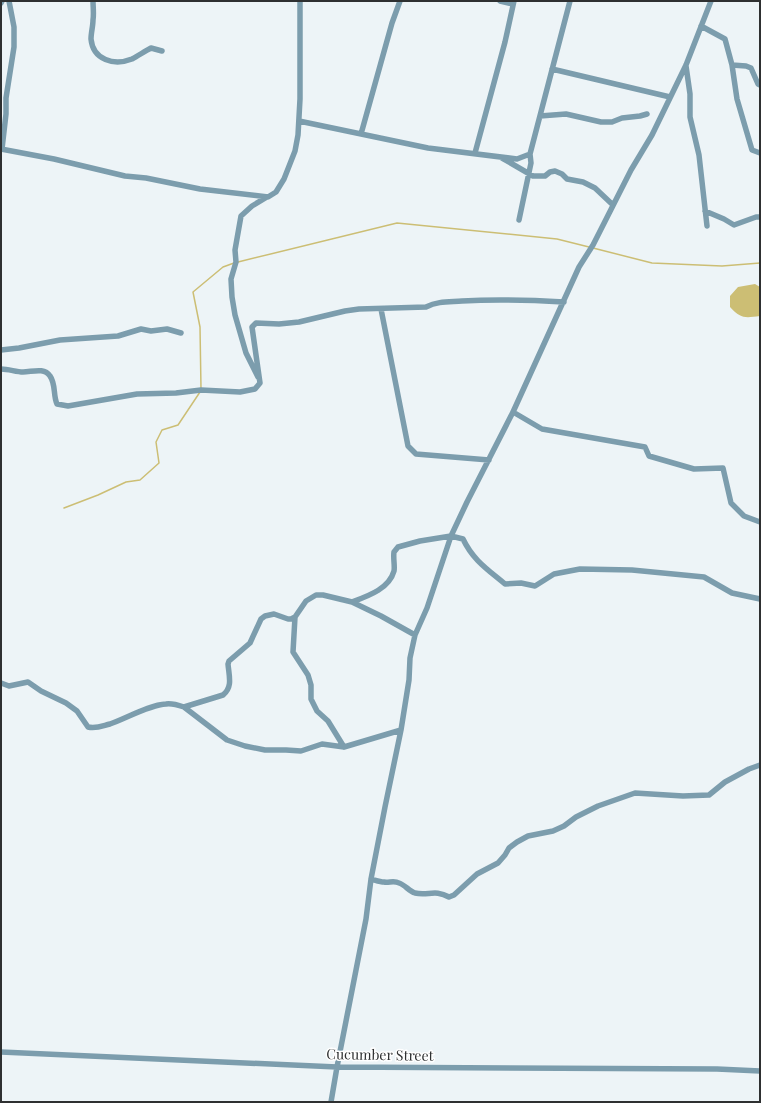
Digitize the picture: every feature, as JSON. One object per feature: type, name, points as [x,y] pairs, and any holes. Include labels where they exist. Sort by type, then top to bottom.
[{"type":"street","points":[[9,1],[14,27],[14,47],[6,98],[6,114],[2,149],[54,159],[125,176],[146,178],[200,189],[268,197]]},
{"type":"street","points":[[93,1],[94,19],[91,38],[93,50],[99,56],[108,61],[117,62],[132,59],[151,48],[162,51]]},
{"type":"street","points":[[260,382],[246,353],[232,297],[231,279],[236,262],[235,250],[241,216],[252,206],[276,192],[291,165],[295,151],[299,121],[300,1]]},
{"type":"street","points":[[361,134],[392,23],[400,1]]},
{"type":"street","points":[[475,153],[505,42],[513,3],[500,1]]},
{"type":"street","points":[[519,220],[531,163],[530,154],[570,1]]},
{"type":"street","points":[[331,1102],[366,919],[371,879],[401,730],[409,680],[410,658],[415,635],[427,608],[451,536],[513,412],[564,302],[570,284],[593,245],[631,170],[652,134],[686,65],[711,1]]},
{"type":"street","points":[[702,26],[725,39],[732,66],[737,98],[752,150],[760,153]]},
{"type":"street","points":[[686,65],[690,94],[690,117],[699,155],[707,226]]},
{"type":"street","points":[[732,66],[746,66],[751,68],[758,84],[760,85]]},
{"type":"street","points":[[552,70],[670,97]]},
{"type":"street","points":[[540,116],[566,114],[601,122],[612,122],[622,118],[647,114]]},
{"type":"street","points":[[299,121],[428,148],[517,159],[530,154]]},
{"type":"street","points":[[499,157],[533,176],[545,176],[550,172],[555,171],[562,174],[567,179],[583,182],[595,188],[613,206]]},
{"type":"street","points":[[706,211],[734,225],[756,216],[760,217]]},
{"type":"street","points":[[1,369],[10,369],[22,372],[46,372],[50,376],[53,383],[57,404],[68,406],[137,394],[176,393],[201,390],[240,392],[255,389],[260,382],[252,336],[252,327],[256,323],[279,324],[299,322],[346,311],[426,307],[436,302],[536,300],[564,302]]},
{"type":"street","points":[[382,309],[408,446],[416,454],[489,460]]},
{"type":"street","points":[[1,350],[60,340],[118,336],[141,330],[151,331],[167,329],[181,333]]},
{"type":"street","points":[[513,412],[542,429],[645,447],[649,456],[694,469],[723,468],[731,503],[744,516],[760,522]]},
{"type":"street","points":[[352,602],[374,593],[390,580],[394,570],[394,552],[398,548],[420,541],[451,536],[463,539],[469,551],[476,560],[505,584],[521,583],[535,586],[554,574],[580,569],[632,570],[704,577],[732,593],[760,599]]},
{"type":"street","points":[[344,747],[328,721],[318,711],[311,699],[311,685],[308,675],[293,652],[295,617],[306,601],[316,595],[323,595],[352,602],[415,635]]},
{"type":"street","points":[[184,707],[223,695],[228,692],[230,687],[229,661],[250,643],[261,619],[268,614],[274,614],[288,619],[295,617]]},
{"type":"street","points":[[1,683],[9,686],[28,682],[77,711],[88,727],[94,729],[158,705],[167,703],[184,707],[227,740],[244,746],[265,750],[301,751],[322,744],[344,747],[401,730]]},
{"type":"street","points":[[371,879],[400,883],[410,891],[417,893],[432,892],[442,893],[449,896],[454,895],[477,874],[498,863],[509,848],[517,842],[528,836],[553,831],[598,806],[635,793],[682,796],[709,795],[725,782],[749,769],[760,765]]},
{"type":"street","name":"Cucumber Street","points":[[1,1052],[337,1067],[717,1069],[760,1071]]},
{"type":"shaded area","points":[[755,284],[760,287],[760,316],[740,316],[730,307],[730,296],[738,287]]},
{"type":"waterway","points":[[238,262],[397,223],[557,239],[589,247]]},
{"type":"waterway","points":[[593,248],[652,263],[722,266],[760,263]]},
{"type":"waterway","points":[[201,389],[200,327],[193,292],[223,267],[234,263]]},
{"type":"waterway","points":[[64,508],[126,482],[140,480],[159,463],[156,442],[162,430],[178,425],[200,392]]}]
